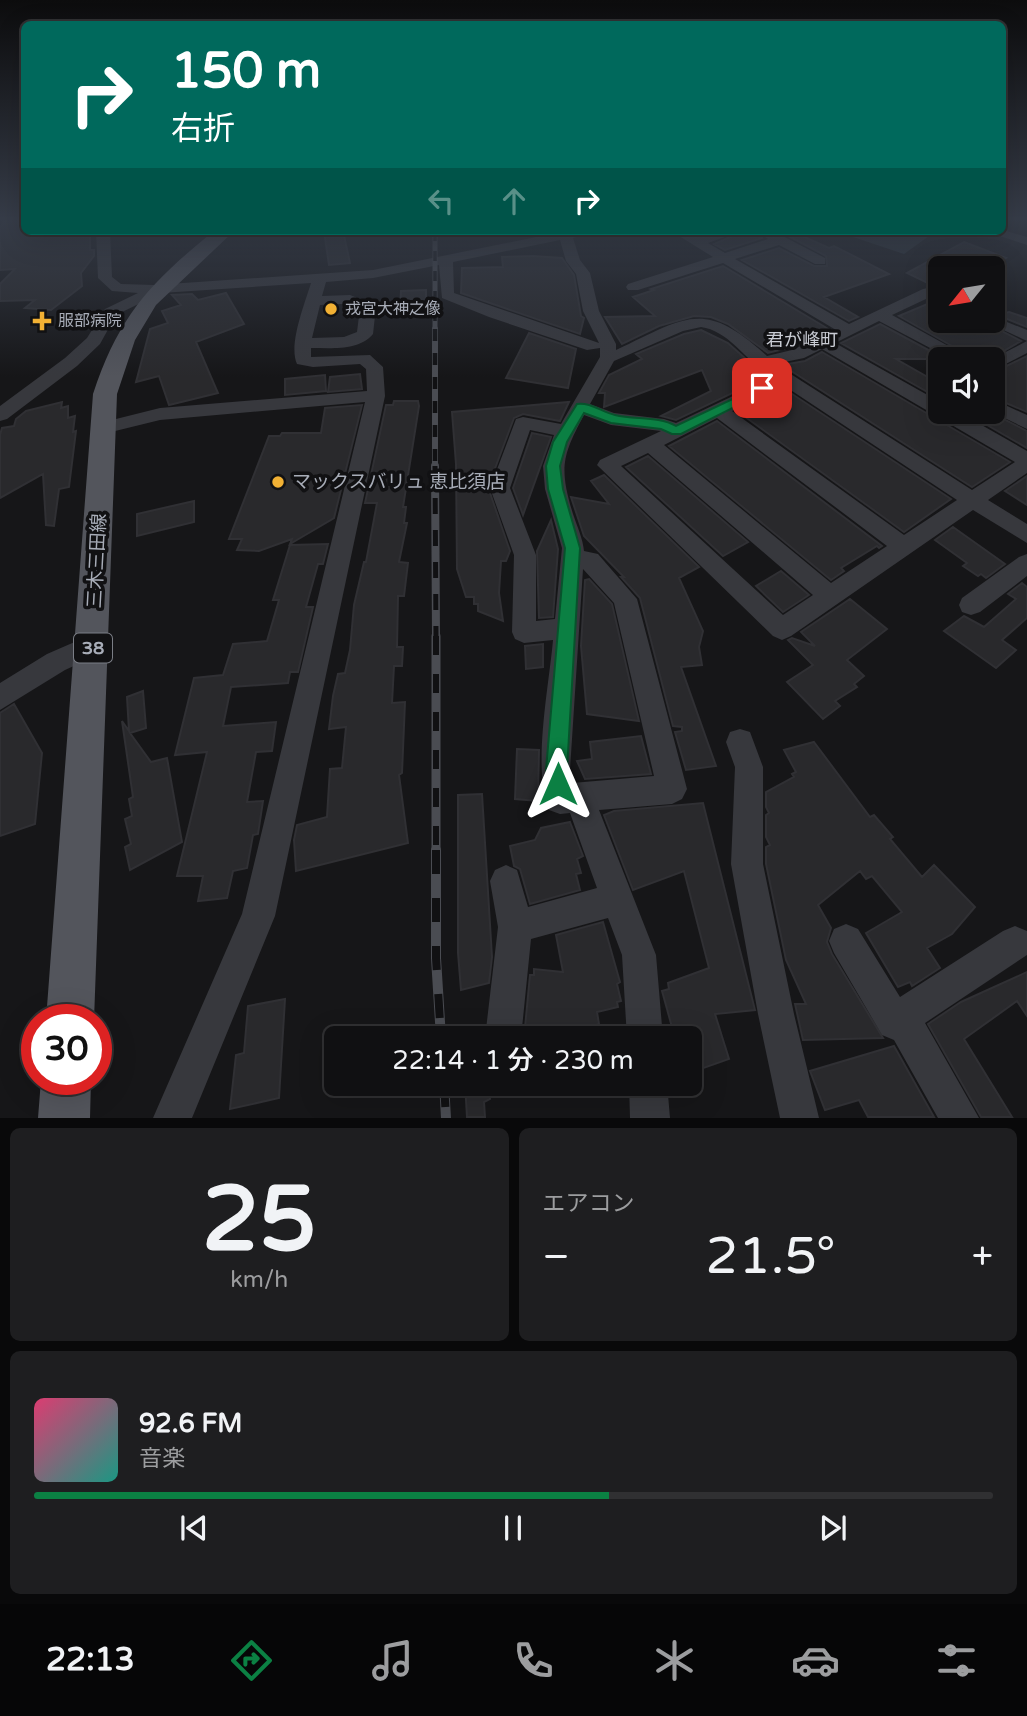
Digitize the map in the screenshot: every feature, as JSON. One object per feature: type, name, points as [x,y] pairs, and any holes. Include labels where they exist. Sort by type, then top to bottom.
[{"type":"main road","name":"三木三田線","points":[[71,1004],[105,394],[115,354],[133,320],[158,289],[177,272]]},
{"type":"main road","points":[[64,1118],[65,1095]]},
{"type":"street","points":[[105,272],[105,278],[117,288],[158,289],[382,272]]},
{"type":"street","points":[[446,272],[447,295],[617,356],[693,322],[709,322],[752,351],[784,378],[1027,535]]},
{"type":"street","points":[[572,560],[590,560],[625,599],[672,789],[560,799],[556,770],[567,629],[572,560],[573,548],[555,489],[553,466],[560,442],[581,407],[600,351],[608,344],[591,311],[582,272]]},
{"type":"street","points":[[633,287],[678,272]]},
{"type":"street","points":[[750,272],[850,331]]},
{"type":"street","points":[[303,351],[319,279]]},
{"type":"street","points":[[0,415],[71,362],[94,341],[110,312],[158,289]]},
{"type":"street","points":[[764,362],[798,354],[928,292]]},
{"type":"street","points":[[303,351],[359,339],[365,334],[368,307],[363,302],[355,299],[315,301]]},
{"type":"street","points":[[881,316],[941,347]]},
{"type":"street","points":[[1005,326],[1027,336]]},
{"type":"street","points":[[824,342],[928,402]]},
{"type":"street","points":[[1005,359],[1027,346]]},
{"type":"street","points":[[172,1118],[258,916],[376,396],[374,367],[364,359],[313,362],[303,351]]},
{"type":"street","points":[[784,378],[607,465],[782,629],[1027,462],[964,424]]},
{"type":"street","points":[[103,428],[160,414],[376,396]]},
{"type":"street","points":[[581,407],[611,419],[664,425],[676,431]]},
{"type":"street","points":[[718,410],[904,547]]},
{"type":"street","points":[[1005,412],[1027,423]]},
{"type":"street","points":[[567,431],[523,423],[500,488],[525,555],[524,632],[567,629]]},
{"type":"street","points":[[651,445],[830,596]]},
{"type":"street","points":[[971,605],[1027,563]]},
{"type":"street","points":[[0,698],[56,662],[93,645]]},
{"type":"street","points":[[740,742],[749,767],[747,864],[776,1014],[800,1118]]},
{"type":"street","points":[[579,797],[639,955],[644,1026]]},
{"type":"street","points":[[504,1026],[515,927],[506,881]]},
{"type":"street","points":[[515,927],[618,899]]},
{"type":"street","points":[[846,941],[895,1022],[1015,943]]},
{"type":"street","points":[[902,1018],[960,1118]]},
{"type":"street","points":[[649,1096],[650,1118]]},
{"type":"building","name":"服部病院","points":[[12,272],[82,272],[82,286],[51,310],[25,308],[35,300],[0,301],[0,284]]},
{"type":"building","points":[[462,272],[572,272],[581,316],[584,318],[580,334],[461,293]]},
{"type":"building","points":[[704,272],[733,272],[830,330],[791,347],[768,353],[728,324],[711,317],[694,316],[659,326],[622,344],[605,317],[655,316],[633,297],[654,290],[651,289]]},
{"type":"building","points":[[763,272],[889,274],[824,297],[858,317],[849,321]]},
{"type":"building","points":[[928,272],[928,283],[907,273]]},
{"type":"building","points":[[426,290],[426,310],[400,311],[401,291]]},
{"type":"building","points":[[226,293],[244,324],[196,342],[218,393],[169,405],[159,376],[136,382],[150,329],[168,323],[162,311],[181,305],[172,295],[192,294],[198,300]]},
{"type":"building","points":[[928,304],[928,332],[899,316]]},
{"type":"building","points":[[1005,313],[1027,318],[1027,327],[1005,318]]},
{"type":"building","points":[[880,324],[928,350],[928,359],[896,359],[928,377],[928,392],[841,343]]},
{"type":"building","points":[[701,330],[728,343],[766,377],[676,420],[661,416],[711,391],[702,370],[604,407],[605,393],[599,393],[609,375],[642,359],[636,354],[684,334]]},
{"type":"building","points":[[529,333],[576,349],[568,388],[506,378]]},
{"type":"building","points":[[929,333],[1005,333],[1021,341],[1005,350],[1005,347],[954,347]]},
{"type":"building","points":[[822,352],[928,414],[928,424],[945,424],[1010,462],[972,487],[782,365],[805,361]]},
{"type":"building","points":[[1027,356],[1027,412],[1005,403],[1005,367]]},
{"type":"building","points":[[360,374],[362,389],[328,392],[330,377]]},
{"type":"building","points":[[325,375],[326,391],[285,395],[285,379]]},
{"type":"building","points":[[783,388],[951,499],[904,532],[737,411]]},
{"type":"building","points":[[394,401],[418,401],[419,406],[403,507],[406,507],[404,523],[407,523],[399,562],[408,563],[404,596],[398,596],[397,647],[403,647],[402,666],[394,666],[392,703],[405,702],[402,773],[399,775],[408,843],[296,871],[294,840],[297,825],[327,817],[330,769],[342,768],[346,727],[329,729],[333,696],[338,674],[345,673],[354,605],[366,562],[377,503],[365,503],[386,405],[393,405]]},
{"type":"building","points":[[62,402],[61,408],[68,406],[68,418],[75,416],[73,432],[76,431],[69,487],[59,489],[54,526],[46,525],[43,474],[0,498],[0,435],[2,428],[14,426],[16,419],[26,411]]},
{"type":"building","points":[[569,402],[560,421],[523,414],[514,418],[488,487],[510,551],[506,561],[501,561],[499,593],[503,621],[478,611],[474,597],[466,597],[457,569],[456,464],[452,412]]},
{"type":"building","points":[[362,405],[334,518],[290,544],[292,539],[259,551],[237,550],[242,539],[229,539],[269,436],[280,436],[282,433],[321,433],[325,408]]},
{"type":"building","points":[[1005,420],[1027,431],[1027,448],[985,424],[1005,424]]},
{"type":"building","points":[[717,421],[882,546],[877,546],[841,568],[844,571],[831,580],[669,446]]},
{"type":"building","points":[[532,433],[551,437],[523,515],[513,488]]},
{"type":"building","points":[[648,456],[748,542],[723,556],[626,467]]},
{"type":"building","points":[[604,475],[699,567],[679,578],[703,631],[699,647],[702,665],[681,667],[716,766],[686,770],[675,732],[682,731],[682,727],[673,726],[640,598],[621,577],[624,577],[584,536],[571,497],[609,504],[591,481]]},
{"type":"building","points":[[1027,476],[1027,505],[1005,491]]},
{"type":"building","points":[[194,501],[194,522],[137,536],[137,514]]},
{"type":"building","points":[[551,520],[558,549],[553,617],[539,618],[537,551]]},
{"type":"building","points":[[953,527],[1005,564],[986,578],[963,566],[967,563],[935,540]]},
{"type":"building","points":[[328,544],[323,564],[318,564],[306,607],[313,607],[298,672],[290,672],[288,683],[231,687],[223,726],[276,722],[272,751],[256,752],[247,802],[263,801],[258,834],[253,835],[247,868],[233,871],[227,898],[198,901],[203,876],[177,876],[207,752],[175,755],[194,678],[223,675],[233,644],[267,641],[279,600],[273,600],[290,545]]},
{"type":"building","points":[[781,571],[809,595],[783,612],[756,586]]},
{"type":"building","points":[[589,579],[612,604],[639,721],[587,714],[581,646],[585,580]]},
{"type":"building","points":[[1022,583],[1027,587],[1027,618],[1002,640],[1016,650],[996,668],[944,631],[964,616],[984,627],[1016,599],[1008,594]]},
{"type":"building","points":[[850,599],[887,629],[847,660],[864,676],[854,684],[857,687],[835,701],[840,706],[823,719],[787,682],[813,665],[788,640],[792,638],[815,646],[801,632]]},
{"type":"building","points":[[543,644],[543,667],[526,669],[525,646]]},
{"type":"building","points":[[143,691],[146,728],[130,733],[151,762],[167,758],[182,842],[130,870],[125,847],[131,844],[125,819],[132,816],[129,799],[133,797],[122,721],[129,731],[127,697]]},
{"type":"building","points":[[14,704],[42,753],[35,824],[0,836],[0,713]]},
{"type":"building","points":[[641,736],[651,774],[585,779],[577,761],[592,759],[590,742]]},
{"type":"building","points":[[814,742],[870,817],[874,815],[922,877],[934,865],[975,907],[952,934],[927,948],[940,968],[912,986],[910,982],[898,987],[866,933],[902,912],[872,876],[866,879],[860,871],[818,905],[831,928],[827,942],[832,954],[883,1038],[803,1040],[795,1004],[806,1004],[786,960],[766,864],[766,847],[770,845],[766,837],[766,815],[769,813],[766,807],[766,792],[794,777],[792,774],[796,772],[784,750]]},
{"type":"building","points":[[517,749],[539,750],[538,801],[515,799]]},
{"type":"building","points":[[482,794],[492,957],[489,983],[461,990],[458,953],[458,795]]},
{"type":"building","points":[[703,803],[755,1010],[715,1014],[729,1059],[702,1069],[702,1026],[672,1026],[662,991],[669,989],[668,983],[709,968],[684,871],[633,890],[604,815],[614,811]]},
{"type":"building","points":[[570,822],[583,856],[577,859],[581,873],[576,874],[580,890],[530,904],[520,869],[514,866],[510,846],[535,840],[541,828]]},
{"type":"building","points":[[603,922],[620,982],[617,984],[621,1001],[617,1002],[618,1007],[597,1012],[599,1024],[525,1026],[530,975],[534,975],[534,969],[563,972],[556,935]]},
{"type":"building","points":[[1027,972],[1027,1016],[1017,1001],[964,1039],[1012,1117],[981,1117],[928,1024],[961,1002]]},
{"type":"building","points":[[285,999],[279,1098],[230,1109],[236,1055],[244,1053],[248,1006]]},
{"type":"building","points":[[894,1046],[934,1117],[868,1117],[859,1100],[825,1110],[810,1071]]},
{"type":"building","points":[[466,1096],[490,1096],[490,1099],[484,1102],[485,1117],[467,1117]]},
{"type":"railway","points":[[435,272],[435,466]]},
{"type":"railway","points":[[435,466],[436,638]]},
{"type":"railway","points":[[436,638],[436,958],[440,1026]]},
{"type":"railway","points":[[445,1096],[446,1118]]},
{"type":"place","name":"戎宮大神之像","points":[[331,309]]},
{"type":"place","name":"服部病院","points":[[42,321]]},
{"type":"place","name":"マックスバリュ 恵比須店","points":[[278,482]]},
{"type":"district","name":"君が峰町","points":[[802,340]]},
{"type":"route","points":[[558,784],[556,770],[573,548],[555,489],[553,466],[560,442],[581,407],[611,419],[664,425],[676,431],[762,388]]}]
